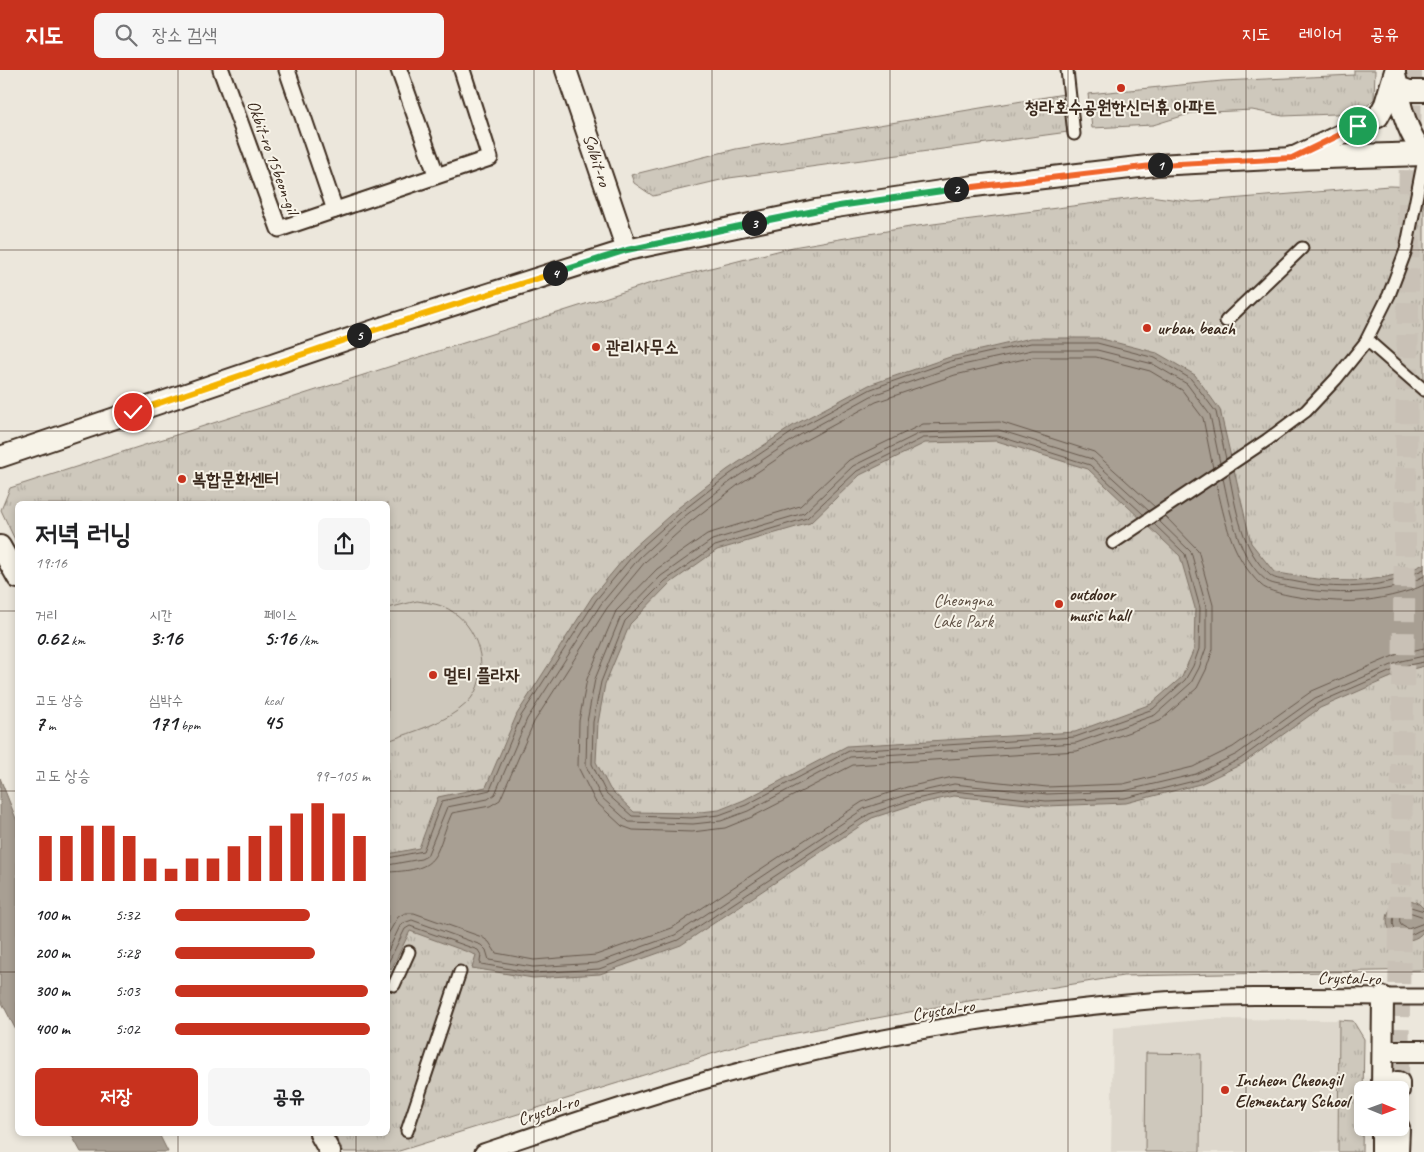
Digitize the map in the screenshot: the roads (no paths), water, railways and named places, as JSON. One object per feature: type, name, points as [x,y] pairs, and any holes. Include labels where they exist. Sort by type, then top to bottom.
[{"type":"main road","points":[[1292,158],[1424,154]]},
{"type":"main road","points":[[1397,1152],[1398,1136]]},
{"type":"street","name":"Okbit-ro 15beon-gil","points":[[221,70],[279,229],[335,210]]},
{"type":"street","points":[[287,70],[335,210],[436,174],[490,158],[462,70]]},
{"type":"street","points":[[399,70],[436,174]]},
{"type":"street","name":"Solbit-ro","points":[[566,70],[627,250]]},
{"type":"street","points":[[1067,70],[1074,134]]},
{"type":"street","points":[[0,457],[381,328],[627,250],[824,209],[974,186],[1156,165],[1292,158],[1378,117],[1385,104],[1394,70]]},
{"type":"street","points":[[1394,70],[1398,87],[1410,91],[1424,91]]},
{"type":"street","points":[[1394,70],[1399,103],[1409,124],[1414,141],[1424,154]]},
{"type":"street","points":[[1113,543],[1267,440],[1306,411],[1336,379],[1367,340],[1389,294],[1406,250],[1424,159]]},
{"type":"street","points":[[1226,320],[1302,248]]},
{"type":"street","points":[[1367,340],[1424,390]]},
{"type":"street","points":[[0,546],[15,573]]},
{"type":"street","points":[[394,986],[409,952]]},
{"type":"street","points":[[407,1131],[460,972]]},
{"type":"street","name":"Crystal-ro","points":[[483,1152],[718,1077],[813,1053],[912,1034],[1012,1018],[1146,1001],[1257,997],[1424,997]]},
{"type":"street","points":[[1383,997],[1383,1055],[1391,1081]]},
{"type":"street","points":[[1383,1055],[1390,1051],[1424,1051]]},
{"type":"street","points":[[321,1136],[330,1152]]},
{"type":"street","points":[[1382,1136],[1382,1152]]},
{"type":"water","points":[[1031,338],[1098,338],[1157,353],[1195,375],[1220,410],[1251,543],[1274,572],[1331,580],[1369,580],[1406,572],[1424,564],[1424,666],[1405,671],[1320,708],[1242,764],[1200,784],[1126,803],[1046,806],[954,796],[912,805],[872,818],[681,945],[600,974],[533,978],[472,968],[476,955],[410,931],[391,970],[390,854],[419,848],[438,797],[486,787],[517,714],[592,597],[632,549],[678,508],[727,470],[794,425],[869,385],[950,357]],"holes":[[[997,441],[1088,469],[1180,556],[1195,608],[1194,649],[1182,677],[1151,704],[1075,732],[847,746],[744,800],[719,810],[691,813],[634,812],[610,789],[596,762],[598,723],[605,684],[630,624],[669,584],[717,550],[810,523],[860,475],[925,443]]]},
{"type":"water","points":[[0,778],[15,816],[15,1028],[0,999]]},
{"type":"water","points":[[1407,900],[1421,906],[1425,913],[1425,927],[1421,934],[1407,940],[1393,934],[1387,920],[1393,906]]},
{"type":"water","points":[[72,1136],[160,1136],[168,1152],[81,1152]]},
{"type":"tunnel","points":[[1398,1081],[1411,70]]},
{"type":"place","name":"청라호수공원한신더휴 아파트","points":[[1121,88]]},
{"type":"place","name":"urban beach","points":[[1147,328]]},
{"type":"place","name":"관리사무소","points":[[596,347]]},
{"type":"place","name":"복합문화센터","points":[[182,479]]},
{"type":"place","name":"outdoor music hall","points":[[1059,604]]},
{"type":"place","name":"멀티 플라자","points":[[433,675]]},
{"type":"place","name":"Incheon Cheongil Elementary School","points":[[1225,1090]]},
{"type":"park label","name":"Cheongna Lake Park","points":[[963,610]]}]
